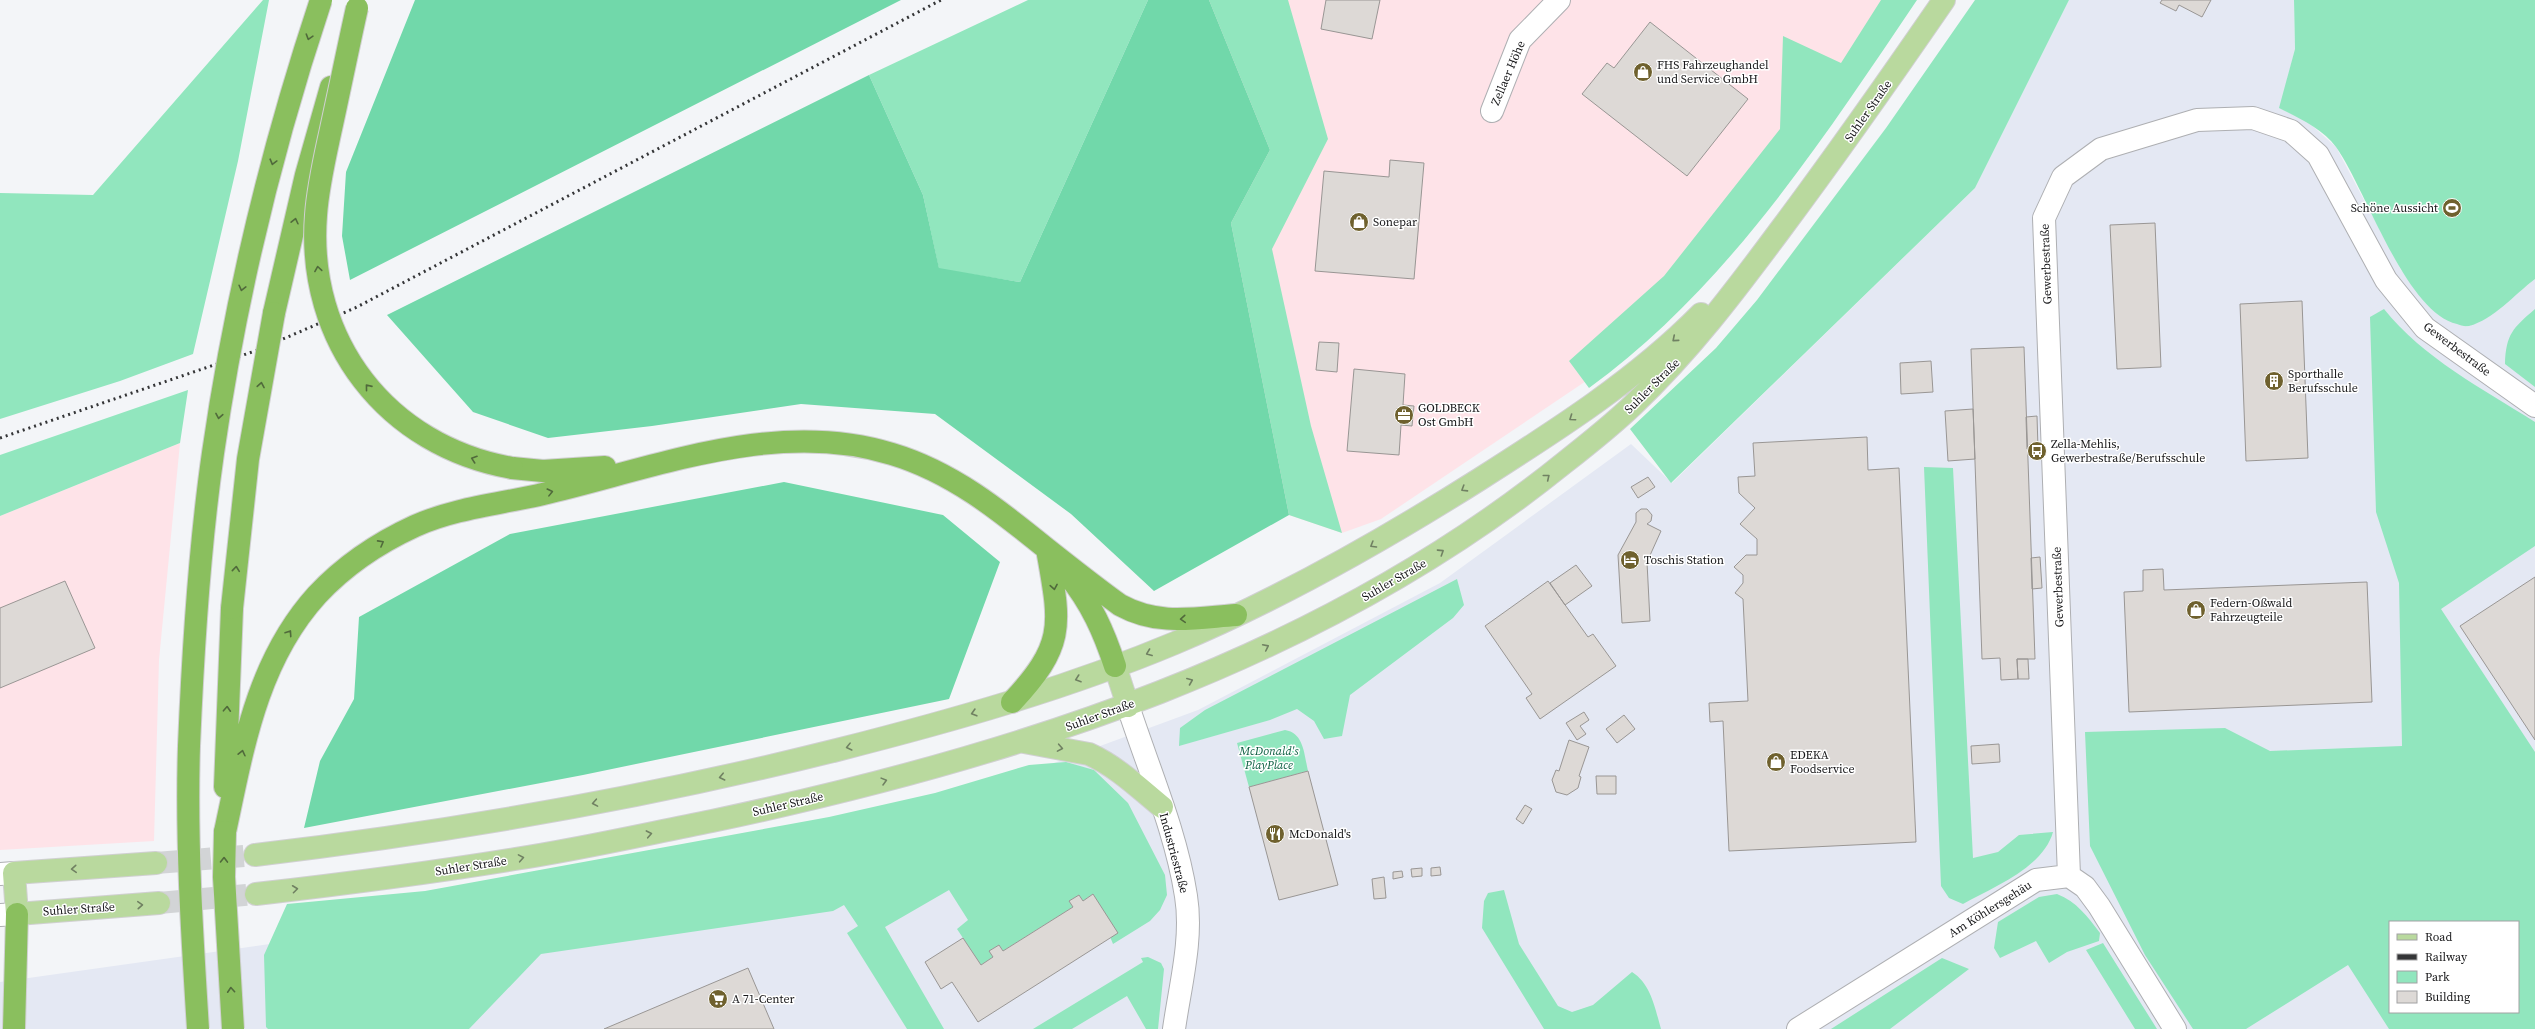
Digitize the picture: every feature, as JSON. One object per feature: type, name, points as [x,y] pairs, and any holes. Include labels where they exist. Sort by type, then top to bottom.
[{"type":"highway","points":[[198,1029],[190,906],[189,749],[196,613],[212,454],[238,308],[272,165],[321,0]]},
{"type":"highway","points":[[358,4],[322,175],[316,215],[316,255],[325,307],[342,348],[353,366],[392,413],[409,427],[444,447],[490,464],[543,471],[668,461],[784,442],[842,443],[869,448],[918,463],[950,479],[1007,516],[1120,605],[1134,613],[1165,620],[1236,615]]},
{"type":"highway","points":[[234,1029],[224,877],[226,721],[232,608],[248,459],[274,313],[306,175],[358,4]]},
{"type":"highway","points":[[225,832],[246,736],[260,687],[279,648],[317,596],[356,560],[374,548],[411,528],[445,516],[512,501],[668,461]]},
{"type":"highway","points":[[1047,549],[1092,607],[1103,629],[1115,666]]},
{"type":"highway","points":[[1012,702],[1033,680],[1052,648],[1057,623],[1056,600],[1047,549]]},
{"type":"highway","points":[[9,914],[14,1028]]},
{"type":"highway","points":[[0,985],[8,1003],[14,1028]]},
{"type":"main road","name":"Suhler Straße","points":[[256,894],[402,877],[514,860],[670,829],[882,782],[1021,742],[1128,706],[1231,664],[1341,611],[1448,548],[1536,486],[1630,408],[1686,352],[1728,301],[1789,219],[1856,127],[1944,0]]},
{"type":"main road","name":"Suhler Straße","points":[[255,855],[347,844],[594,804],[671,788],[838,749],[1012,702],[1115,666],[1236,615],[1312,579],[1362,551],[1524,451],[1598,400],[1687,329],[1734,282],[1789,219]]},
{"type":"main road","points":[[1115,666],[1128,706]]},
{"type":"main road","points":[[1021,742],[1089,754],[1098,758],[1121,773],[1162,807]]},
{"type":"main road","points":[[9,914],[7,874],[156,863]]},
{"type":"main road","name":"Suhler Straße","points":[[9,914],[159,903]]},
{"type":"street","name":"Zellaer Höhe","points":[[1492,111],[1520,40],[1559,0]]},
{"type":"street","name":"Gewerbestraße","points":[[2069,876],[2044,218],[2063,177],[2101,150],[2198,120],[2254,118],[2291,131],[2318,155],[2386,280],[2425,328],[2535,406]]},
{"type":"street","name":"Industriestraße","points":[[1128,706],[1162,807],[1186,896],[1186,951],[1174,1029]]},
{"type":"street","name":"Am Köhlersgehäu","points":[[1798,1029],[2036,880],[2069,876]]},
{"type":"street","points":[[2069,876],[2085,887],[2099,906],[2175,1029]]},
{"type":"shaded area","points":[[1209,0],[1910,0],[1757,224],[1650,338],[1381,519],[1342,533],[1289,515],[1231,223],[1270,150]]},
{"type":"shaded area","points":[[2069,0],[2294,0],[2295,49],[2280,108],[2308,122],[2336,147],[2401,270],[2467,327],[2486,318],[2535,279],[2535,1029],[0,1029],[0,982],[668,888],[842,841],[1198,710],[1440,583],[1631,444],[1672,483],[1975,188]]},
{"type":"shaded area","points":[[180,443],[159,660],[154,841],[0,850],[0,516]]},
{"type":"green space","points":[[263,0],[269,0],[238,161],[193,354],[120,381],[0,419],[0,193],[93,195]]},
{"type":"green space","points":[[415,0],[901,0],[350,280],[342,236],[346,172]]},
{"type":"green space","points":[[1028,0],[1148,0],[1020,282],[939,269],[923,195],[869,75]]},
{"type":"green space","points":[[1148,0],[1209,0],[1270,150],[1231,223],[1289,515],[1154,591],[1071,514],[935,414],[801,404],[652,426],[548,438],[473,412],[387,315],[869,75],[923,195],[939,268],[1020,282]]},
{"type":"green space","points":[[1209,0],[1288,0],[1328,139],[1272,249],[1311,426],[1342,533],[1289,515],[1231,223],[1270,150]]},
{"type":"green space","points":[[1881,0],[1917,0],[1846,105],[1770,209],[1729,258],[1685,305],[1639,348],[1589,388],[1569,361],[1664,276],[1780,129],[1783,36],[1841,63]]},
{"type":"green space","points":[[1975,0],[2069,0],[1975,188],[1671,483],[1630,429],[1716,348],[1757,300],[1886,128]]},
{"type":"green space","name":"Schöne Aussicht","points":[[2294,0],[2535,0],[2535,279],[2504,306],[2487,318],[2469,326],[2460,325],[2438,315],[2420,297],[2388,247],[2348,166],[2336,147],[2318,129],[2279,108],[2295,49]]},
{"type":"green space","points":[[2384,309],[2400,327],[2435,358],[2535,422],[2535,546],[2441,609],[2535,752],[2535,1029],[2389,1029],[2348,965],[2246,1029],[2193,1029],[2145,955],[2090,846],[2085,732],[2225,728],[2270,751],[2402,746],[2399,583],[2376,512],[2370,317]]},
{"type":"green space","points":[[2535,309],[2535,387],[2505,364],[2507,345],[2512,332],[2521,321]]},
{"type":"green space","points":[[188,390],[180,443],[0,516],[0,455]]},
{"type":"green space","points":[[1924,467],[1953,468],[1973,858],[1998,852],[2019,835],[2053,832],[2047,845],[2039,856],[2028,866],[2016,875],[1963,904],[1949,898],[1941,886]]},
{"type":"green space","points":[[784,482],[943,515],[1000,562],[949,699],[583,775],[304,828],[320,761],[354,699],[359,617],[510,534]]},
{"type":"green space","points":[[1457,579],[1464,605],[1453,618],[1350,695],[1342,736],[1324,739],[1314,721],[1297,709],[1270,720],[1179,746],[1180,728],[1205,710]]},
{"type":"green space","name":"McDonald's PlayPlace","points":[[1285,730],[1296,735],[1300,740],[1308,771],[1249,787],[1237,743]]},
{"type":"green space","points":[[1066,762],[1094,770],[1128,803],[1165,875],[1167,895],[1160,910],[1150,921],[1113,944],[1093,894],[1083,901],[1079,895],[1069,901],[1073,907],[1003,951],[999,945],[989,951],[993,957],[981,965],[957,929],[968,920],[949,890],[885,927],[944,1029],[907,1029],[847,933],[858,926],[844,905],[833,911],[541,954],[469,1029],[268,1029],[266,1027],[264,955],[287,904],[425,891],[829,817],[935,793],[1029,765]]},
{"type":"green space","points":[[1504,890],[1519,944],[1558,1006],[1572,1012],[1593,1005],[1632,972],[1644,983],[1648,990],[1661,1029],[1544,1029],[1482,928],[1484,901],[1488,893]]},
{"type":"green space","points":[[2057,894],[2076,905],[2086,915],[2100,933],[2099,941],[2067,952],[2049,963],[2036,941],[2000,958],[1994,948],[1998,922],[2039,897]]},
{"type":"green space","points":[[2103,943],[2157,1029],[2135,1029],[2086,950]]},
{"type":"green space","points":[[1148,957],[1161,963],[1164,969],[1158,1029],[1146,1029],[1127,996],[1072,1029],[1033,1029],[1143,962],[1141,958]]},
{"type":"green space","points":[[1942,958],[1969,969],[1890,1029],[1831,1029]]},
{"type":"building","points":[[1326,0],[1380,0],[1372,39],[1321,29]]},
{"type":"building","points":[[2162,0],[2211,0],[2202,17],[2179,5],[2176,11],[2160,3]]},
{"type":"building","points":[[1650,22],[1748,99],[1687,176],[1582,94],[1607,63],[1614,68]]},
{"type":"building","points":[[1390,160],[1424,163],[1414,279],[1315,271],[1324,171],[1389,177]]},
{"type":"building","points":[[2155,223],[2161,367],[2117,369],[2110,225]]},
{"type":"building","name":"Sporthalle Berufsschule","points":[[2302,301],[2308,458],[2246,461],[2240,304]]},
{"type":"building","points":[[1319,342],[1339,343],[1337,372],[1316,370]]},
{"type":"building","points":[[2024,347],[2035,659],[2017,659],[2018,679],[2001,680],[2000,658],[1982,659],[1971,349]]},
{"type":"building","points":[[1931,361],[1933,392],[1901,394],[1900,363]]},
{"type":"building","points":[[1354,369],[1405,374],[1403,405],[1414,406],[1412,426],[1401,425],[1399,455],[1347,451]]},
{"type":"building","points":[[1973,409],[1975,459],[1948,461],[1945,411]]},
{"type":"building","points":[[2037,416],[2038,448],[2027,449],[2026,417]]},
{"type":"building","points":[[1867,437],[1868,470],[1899,468],[1916,842],[1729,851],[1723,721],[1710,722],[1709,703],[1748,701],[1743,599],[1735,593],[1743,583],[1743,575],[1734,567],[1746,555],[1757,555],[1757,539],[1740,524],[1755,508],[1739,493],[1738,477],[1755,476],[1753,443]]},
{"type":"building","points":[[1648,477],[1655,487],[1638,498],[1631,487]]},
{"type":"building","points":[[1641,509],[1647,509],[1652,515],[1651,521],[1647,524],[1661,531],[1647,562],[1650,621],[1622,623],[1618,555],[1636,522],[1636,513]]},
{"type":"building","points":[[2040,557],[2042,588],[2032,589],[2031,558]]},
{"type":"building","points":[[1576,565],[1592,586],[1565,605],[1550,583]]},
{"type":"building","points":[[2163,569],[2164,590],[2367,582],[2372,702],[2129,712],[2124,592],[2143,591],[2143,570]]},
{"type":"building","points":[[2535,577],[2535,740],[2460,626]]},
{"type":"building","points":[[65,581],[95,648],[0,688],[0,608]]},
{"type":"building","points":[[1548,581],[1588,637],[1593,634],[1616,666],[1540,719],[1526,698],[1532,694],[1485,626]]},
{"type":"building","points":[[2017,659],[2028,659],[2029,679],[2018,679]]},
{"type":"building","points":[[1584,712],[1589,720],[1580,726],[1586,734],[1577,740],[1566,723]]},
{"type":"building","points":[[1624,715],[1635,729],[1617,743],[1606,729]]},
{"type":"building","points":[[1569,740],[1589,747],[1579,776],[1581,777],[1578,788],[1567,795],[1556,792],[1552,780],[1556,770],[1559,771]]},
{"type":"building","points":[[1999,744],[2000,762],[1972,764],[1971,746]]},
{"type":"building","points":[[1308,771],[1338,885],[1279,900],[1249,787]]},
{"type":"building","points":[[1596,776],[1616,776],[1616,794],[1597,794]]},
{"type":"building","points":[[1525,805],[1532,809],[1523,824],[1516,819]]},
{"type":"building","points":[[1440,867],[1441,875],[1431,876],[1431,868]]},
{"type":"building","points":[[1422,868],[1422,876],[1412,877],[1411,869]]},
{"type":"building","points":[[1402,871],[1403,877],[1393,879],[1393,872]]},
{"type":"building","points":[[1384,877],[1386,898],[1374,899],[1372,879]]},
{"type":"building","points":[[1093,894],[1118,933],[978,1022],[952,982],[941,989],[925,962],[963,938],[981,965],[993,957],[989,951],[999,945],[1003,951],[1073,907],[1069,901],[1079,895],[1083,901]]},
{"type":"building","name":"A 71-Center","points":[[748,968],[774,1029],[604,1029]]},
{"type":"tunnel","points":[[156,863],[255,855]]},
{"type":"tunnel","points":[[159,903],[256,894]]},
{"type":"railway","points":[[0,438],[255,351],[355,308],[941,0]]},
{"type":"place","name":"FHS Fahrzeughandel und Service GmbH","points":[[1643,72]]},
{"type":"place","name":"Schöne Aussicht","points":[[2452,208]]},
{"type":"place","name":"Sonepar","points":[[1359,222]]},
{"type":"place","name":"Sporthalle Berufsschule","points":[[2274,381]]},
{"type":"place","name":"GOLDBECK Ost GmbH","points":[[1404,415]]},
{"type":"place","name":"Zella-Mehlis, Gewerbestraße/Berufsschule","points":[[2037,451]]},
{"type":"place","name":"Toschis Station","points":[[1630,560]]},
{"type":"place","name":"Federn-Oßwald Fahrzeugteile","points":[[2196,610]]},
{"type":"place","name":"EDEKA Foodservice","points":[[1776,762]]},
{"type":"place","name":"McDonald's","points":[[1275,834]]},
{"type":"place","name":"A 71-Center","points":[[718,999]]}]
